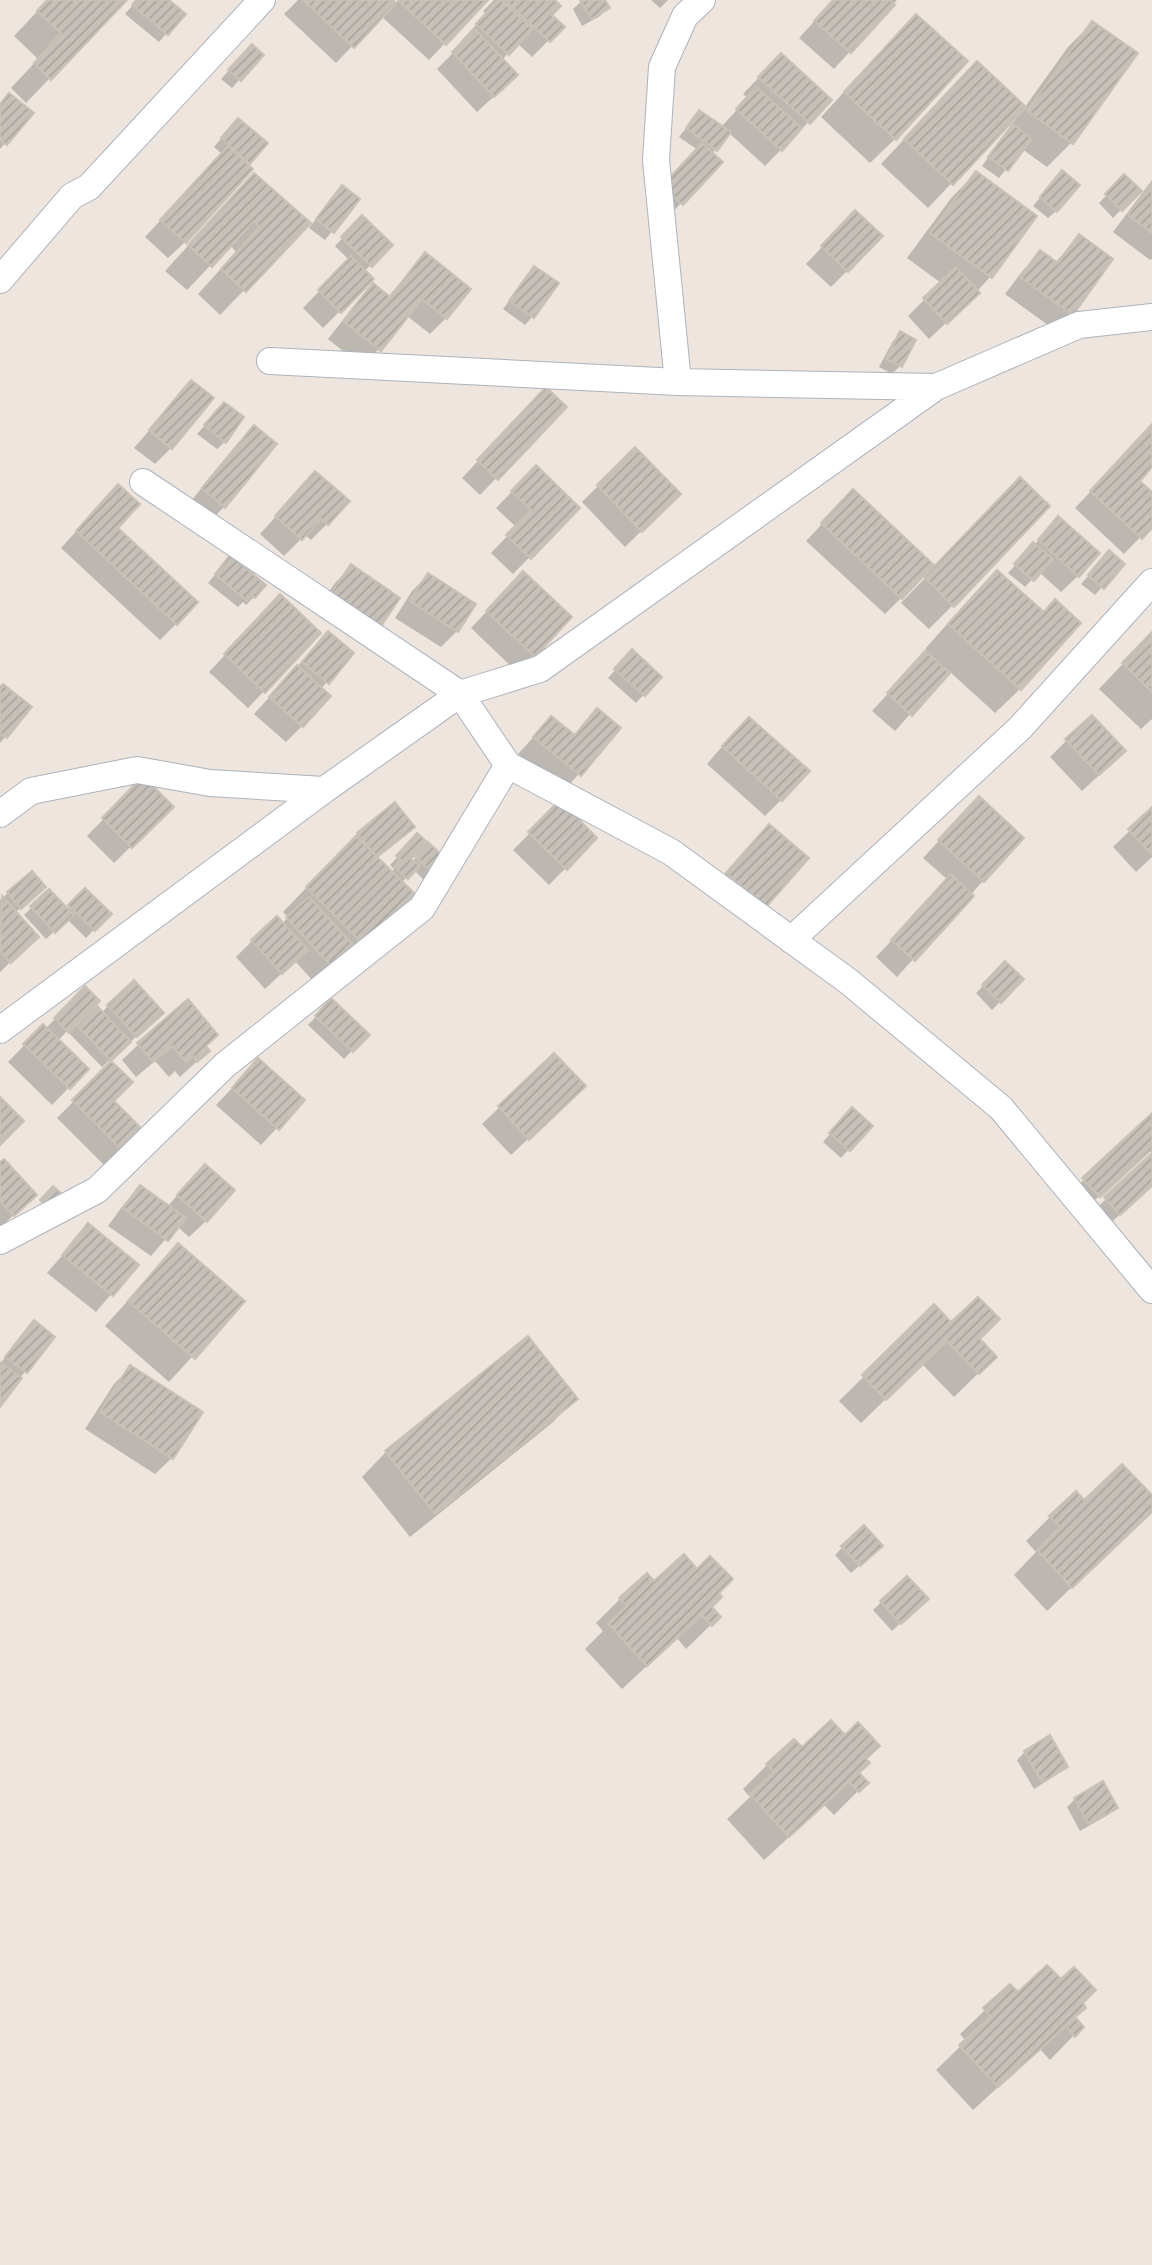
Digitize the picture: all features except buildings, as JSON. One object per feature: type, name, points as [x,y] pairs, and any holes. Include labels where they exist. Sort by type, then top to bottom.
[{"type":"street","points":[[0,280],[72,196],[89,187],[262,0]]},
{"type":"street","points":[[678,382],[656,160],[661,80],[662,67],[685,16],[702,0]]},
{"type":"street","points":[[0,1030],[324,790],[460,694],[540,669],[936,387],[1079,325],[1152,317]]},
{"type":"street","points":[[270,361],[678,382],[936,387]]},
{"type":"street","points":[[143,482],[460,694],[508,765],[671,852],[848,981],[1001,1108],[1152,1290]]},
{"type":"street","points":[[791,940],[1020,728],[1152,582]]},
{"type":"street","points":[[0,1241],[97,1190],[225,1065],[422,908],[508,765]]},
{"type":"street","points":[[0,814],[31,791],[137,770],[210,783],[324,790]]}]
